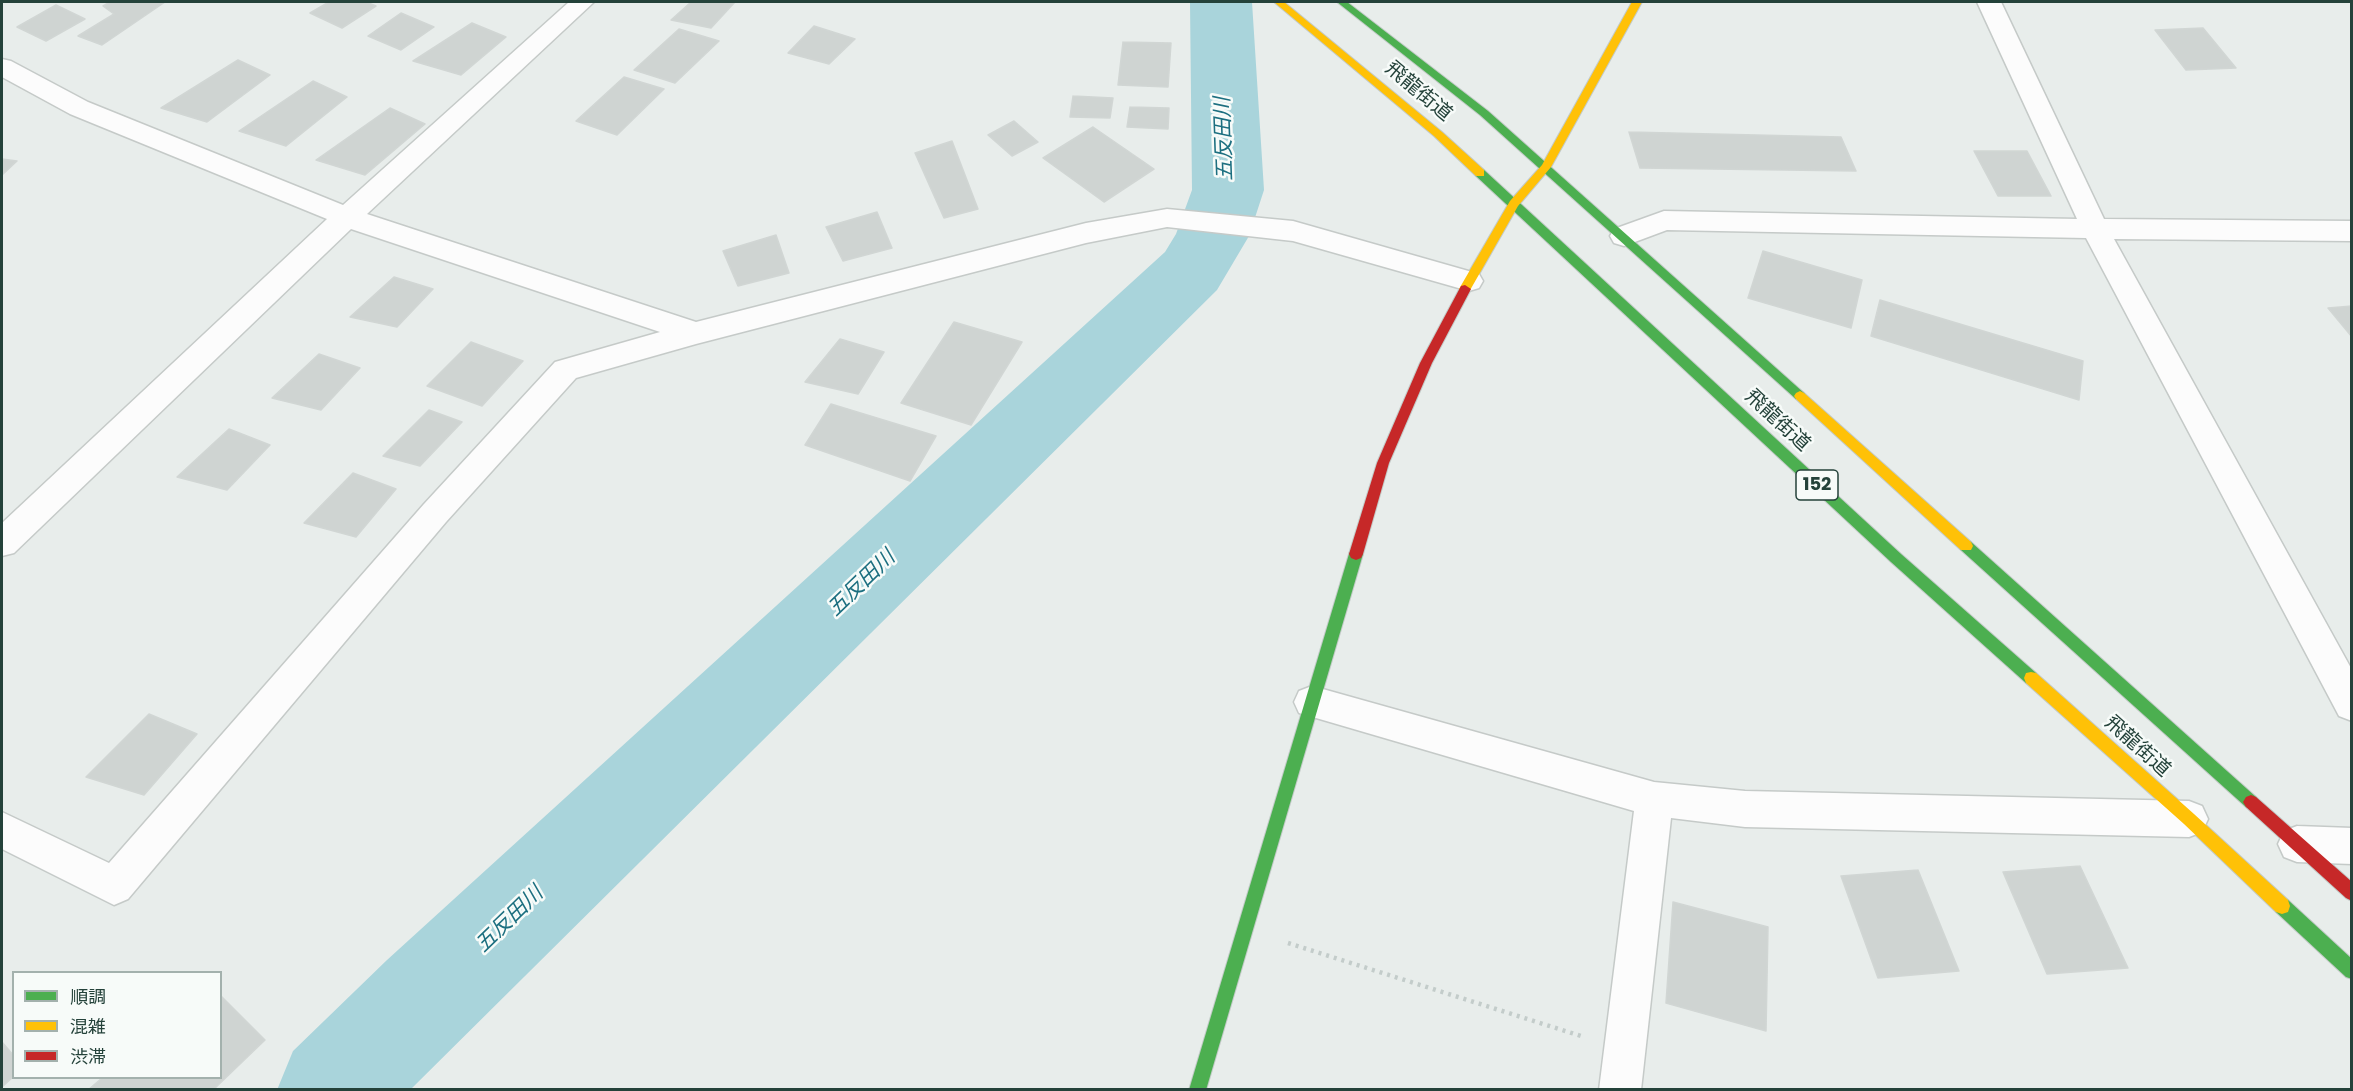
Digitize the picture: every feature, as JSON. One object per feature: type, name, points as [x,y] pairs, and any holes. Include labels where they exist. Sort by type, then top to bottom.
[{"type":"main road","name":"飛龍街道","points":[[1279,2],[1438,134],[1896,558],[2188,819],[2352,971]]},
{"type":"main road","name":"飛龍街道","points":[[1342,2],[1484,113],[1546,167],[2352,892]]},
{"type":"main road","points":[[1197,1089],[1383,463],[1426,363],[1469,281],[1514,204],[1546,167],[1637,2]]},
{"type":"street","points":[[2,543],[347,217],[582,2]]},
{"type":"street","points":[[1989,2],[2095,229],[2352,705]]},
{"type":"street","points":[[2,66],[79,108],[377,229],[696,333]]},
{"type":"street","points":[[2,830],[114,886],[435,513],[566,370],[696,333],[1086,233],[1167,218],[1293,231],[1469,281]]},
{"type":"street","points":[[1624,236],[1664,220],[2095,229],[2352,231]]},
{"type":"street","points":[[1312,702],[1654,800],[1745,809],[2188,819]]},
{"type":"street","points":[[1620,1089],[1654,800]]},
{"type":"street","points":[[2297,844],[2352,846]]},
{"type":"path","points":[[1245,929],[1625,1049]]},
{"type":"building","points":[[110,2],[165,2],[102,45],[78,36],[114,14],[103,6]]},
{"type":"building","points":[[329,2],[366,2],[376,6],[342,28],[310,13]]},
{"type":"building","points":[[691,2],[735,2],[711,28],[671,20]]},
{"type":"building","points":[[56,5],[85,19],[46,41],[17,27]]},
{"type":"building","points":[[401,13],[434,27],[401,50],[368,36]]},
{"type":"building","points":[[472,23],[506,37],[461,75],[413,61]]},
{"type":"building","points":[[814,26],[855,39],[829,64],[788,53]]},
{"type":"building","points":[[2203,28],[2236,68],[2186,70],[2155,30]]},
{"type":"building","points":[[679,29],[719,41],[675,83],[634,70]]},
{"type":"building","points":[[1123,42],[1171,43],[1168,87],[1118,85]]},
{"type":"building","points":[[238,60],[270,75],[207,122],[161,108]]},
{"type":"building","points":[[624,77],[664,89],[617,135],[576,121]]},
{"type":"building","points":[[313,81],[347,97],[286,146],[239,131]]},
{"type":"building","points":[[1073,96],[1113,98],[1110,118],[1070,117]]},
{"type":"building","points":[[1130,107],[1169,108],[1168,129],[1127,127]]},
{"type":"building","points":[[390,108],[425,124],[365,175],[316,160]]},
{"type":"building","points":[[1014,121],[1038,142],[1012,156],[988,135]]},
{"type":"building","points":[[1093,127],[1154,169],[1104,202],[1043,158]]},
{"type":"building","points":[[1629,132],[1841,137],[1856,171],[1640,168]]},
{"type":"building","points":[[952,141],[978,209],[944,218],[915,153]]},
{"type":"building","points":[[1974,151],[2027,151],[2051,196],[1998,196]]},
{"type":"building","points":[[2,159],[17,161],[2,175]]},
{"type":"building","points":[[877,212],[892,248],[843,261],[826,227]]},
{"type":"building","points":[[776,235],[789,273],[738,286],[723,251]]},
{"type":"building","points":[[1763,251],[1862,280],[1851,328],[1748,298]]},
{"type":"building","points":[[394,277],[433,289],[397,327],[350,317]]},
{"type":"building","points":[[1880,300],[2083,361],[2079,400],[1871,336]]},
{"type":"building","points":[[2352,306],[2352,337],[2328,308]]},
{"type":"building","points":[[954,322],[1022,342],[971,425],[901,403]]},
{"type":"building","points":[[840,339],[884,352],[858,394],[805,382]]},
{"type":"building","points":[[471,342],[523,361],[482,406],[427,386]]},
{"type":"building","points":[[319,354],[360,368],[321,410],[272,398]]},
{"type":"building","points":[[831,404],[936,436],[910,481],[805,445]]},
{"type":"building","points":[[429,410],[462,422],[420,466],[383,456]]},
{"type":"building","points":[[229,429],[270,445],[227,490],[177,477]]},
{"type":"building","points":[[353,473],[396,489],[356,537],[304,523]]},
{"type":"building","points":[[149,714],[197,734],[144,795],[86,777]]},
{"type":"building","points":[[2080,866],[2128,968],[2047,974],[2003,872]]},
{"type":"building","points":[[1918,870],[1959,971],[1878,978],[1841,876]]},
{"type":"building","points":[[1673,902],[1768,927],[1766,1031],[1666,1003]]},
{"type":"building","points":[[222,997],[265,1040],[213,1090],[88,1090],[101,1079],[222,1079]]},
{"type":"building","points":[[2,1042],[12,1054],[12,1078],[2,1087]]},
{"type":"waterway","name":"五反田川","points":[[332,1090],[425,998],[1191,271],[1212,236],[1228,190],[1221,2]]},
{"type":"traffic: fast","points":[[1342,2],[1484,113],[1800,396]]},
{"type":"traffic: fast","points":[[1480,173],[1896,558],[2031,678]]},
{"type":"traffic: fast","points":[[1966,546],[2251,802]]},
{"type":"traffic: fast","points":[[1197,1090],[1356,554]]},
{"type":"traffic: fast","points":[[2282,906],[2352,971]]},
{"type":"traffic: slow","points":[[1279,2],[1438,134],[1480,173]]},
{"type":"traffic: slow","points":[[1465,289],[1514,204],[1546,167],[1637,2]]},
{"type":"traffic: slow","points":[[1800,396],[1966,546]]},
{"type":"traffic: slow","points":[[2031,678],[2189,819],[2282,906]]},
{"type":"traffic: jam","points":[[1356,554],[1383,463],[1426,363],[1465,289]]},
{"type":"traffic: jam","points":[[2251,802],[2352,893]]}]
